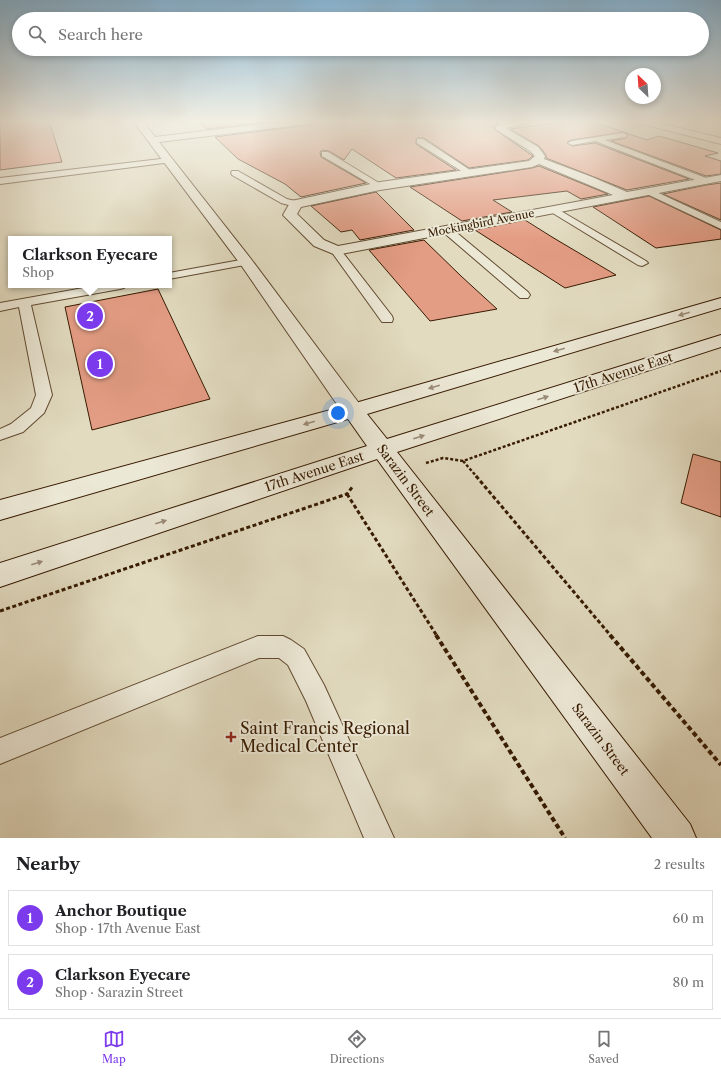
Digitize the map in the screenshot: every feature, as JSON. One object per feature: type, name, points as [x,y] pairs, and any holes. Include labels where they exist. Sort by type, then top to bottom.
[{"type":"street","name":"Sarazin Street","points":[[169,160],[246,262],[353,411],[676,838]]},
{"type":"street","points":[[336,251],[319,244],[290,215],[296,204],[380,186],[532,164],[538,160]]},
{"type":"street","points":[[538,160],[588,178],[626,196]]},
{"type":"street","name":"Mockingbird Avenue","points":[[336,251],[721,178]]},
{"type":"street","points":[[0,510],[353,411],[721,303]]},
{"type":"street","name":"17th Avenue East","points":[[0,575],[391,460],[721,341]]},
{"type":"lane","points":[[0,181],[168,160]]},
{"type":"lane","points":[[335,160],[380,186]]},
{"type":"lane","points":[[450,160],[469,172]]},
{"type":"lane","points":[[651,160],[706,181]]},
{"type":"lane","points":[[235,173],[284,201],[296,204]]},
{"type":"lane","points":[[650,192],[721,226]]},
{"type":"lane","points":[[554,210],[642,263]]},
{"type":"lane","points":[[447,230],[524,294]]},
{"type":"lane","points":[[336,251],[387,319]]},
{"type":"lane","points":[[172,275],[246,262]]},
{"type":"lane","points":[[0,307],[104,288]]},
{"type":"lane","points":[[0,435],[16,428],[38,410],[44,395],[24,303]]},
{"type":"lane","points":[[0,751],[258,647],[283,647],[296,657],[315,694],[379,838]]},
{"type":"path","points":[[391,460],[443,458],[463,462],[721,371]]},
{"type":"path","points":[[463,462],[721,765]]},
{"type":"path","points":[[0,611],[347,494],[354,485]]},
{"type":"path","points":[[347,494],[565,838]]},
{"type":"building","points":[[0,160],[61,160],[62,162],[0,170]]},
{"type":"building","points":[[240,160],[326,160],[366,183],[301,197],[285,184]]},
{"type":"building","points":[[369,160],[441,160],[456,170],[396,178]]},
{"type":"building","points":[[457,160],[527,160],[469,168]]},
{"type":"building","points":[[551,160],[640,160],[689,179],[627,190]]},
{"type":"building","points":[[663,160],[721,161],[721,174],[706,176]]},
{"type":"building","points":[[539,166],[608,194],[581,199],[567,191],[493,200],[512,212],[462,221],[410,187],[532,168]]},
{"type":"building","points":[[721,183],[721,220],[663,194],[706,185]]},
{"type":"building","points":[[376,192],[414,230],[360,240],[352,230],[341,232],[311,206]]},
{"type":"building","points":[[649,196],[721,230],[721,239],[656,248],[593,207]]},
{"type":"building","points":[[525,220],[616,275],[565,288],[475,230]]},
{"type":"building","points":[[424,240],[497,309],[430,321],[369,250]]},
{"type":"building","points":[[158,289],[210,399],[92,430],[65,307]]},
{"type":"building","points":[[693,454],[721,462],[721,517],[681,503]]},
{"type":"place","name":"Clarkson Eyecare","points":[[90,316]]},
{"type":"place","name":"Anchor Boutique","points":[[100,364]]},
{"type":"place","name":"Saint Francis Regional Medical Center","points":[[231,737]]}]
